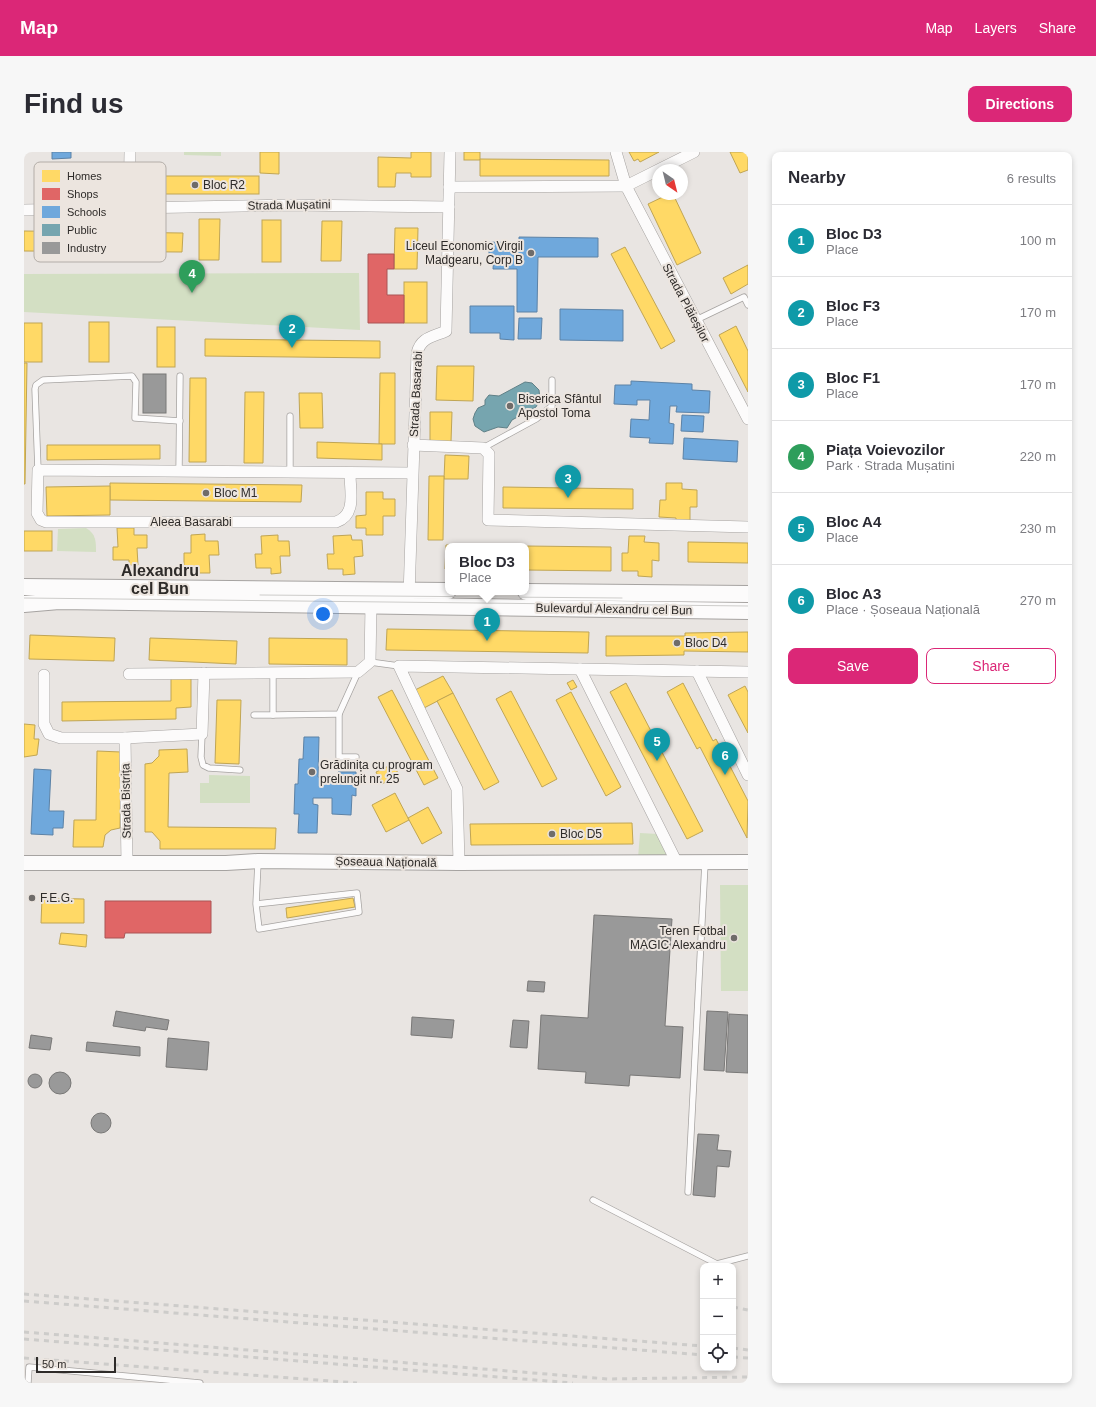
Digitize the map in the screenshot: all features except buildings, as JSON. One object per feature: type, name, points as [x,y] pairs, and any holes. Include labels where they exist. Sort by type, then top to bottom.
[{"type":"main road","name":"Bulevardul Alexandru cel Bun","points":[[24,587],[409,598],[748,611]]},
{"type":"main road","name":"Bulevardul Alexandru cel Bun","points":[[24,604],[59,601],[371,605],[445,592]]},
{"type":"main road","name":"Bulevardul Alexandru cel Bun","points":[[529,592],[748,594]]},
{"type":"street","points":[[130,152],[130,162]]},
{"type":"street","name":"Strada Basarabi","points":[[409,598],[417,353],[419,346],[425,339],[446,330],[449,207],[448,187],[450,152]]},
{"type":"street","name":"Strada Plăieșilor","points":[[616,152],[626,186],[748,419]]},
{"type":"street","points":[[448,187],[626,186],[694,152]]},
{"type":"street","name":"Strada Mușatini","points":[[166,207],[299,205],[449,207]]},
{"type":"street","name":"Strada Mușatini","points":[[24,210],[34,210]]},
{"type":"street","points":[[413,445],[483,448],[489,454],[488,520],[748,527]]},
{"type":"street","points":[[38,470],[350,474],[412,473]]},
{"type":"street","name":"Aleea Basarabi","points":[[38,470],[37,512],[41,520],[46,522],[336,522],[346,517],[350,510],[350,474]]},
{"type":"street","points":[[129,674],[273,671],[358,672],[370,662],[371,605]]},
{"type":"street","points":[[459,863],[457,789],[399,666],[748,672]]},
{"type":"street","points":[[580,669],[677,863]]},
{"type":"street","points":[[697,671],[748,775]]},
{"type":"street","points":[[44,675],[44,724],[49,734],[61,738],[125,738],[202,734],[204,673]]},
{"type":"street","name":"Strada Bistrița","points":[[125,738],[127,863]]},
{"type":"street","name":"Șoseaua Națională","points":[[24,863],[258,861],[459,863],[748,862]]},
{"type":"lane","points":[[696,320],[746,296],[748,305]]},
{"type":"lane","name":"Aleea Basarabi","points":[[38,470],[36,384],[46,379],[132,376],[136,382],[135,418],[180,421]]},
{"type":"lane","points":[[179,472],[180,376]]},
{"type":"lane","points":[[483,448],[536,419],[552,406],[552,380]]},
{"type":"lane","points":[[290,416],[290,473]]},
{"type":"lane","points":[[370,662],[399,666]]},
{"type":"lane","points":[[273,671],[273,715]]},
{"type":"lane","points":[[356,757],[339,757],[339,714],[358,672]]},
{"type":"lane","points":[[254,716],[339,714]]},
{"type":"lane","points":[[202,734],[201,758],[203,765],[209,768],[240,770]]},
{"type":"lane","points":[[256,904],[357,893],[359,912],[259,929],[256,904],[258,861]]},
{"type":"lane","points":[[688,1192],[705,862]]},
{"type":"lane","points":[[593,1200],[717,1264],[748,1256]]},
{"type":"lane","points":[[28,1383],[29,1367],[200,1383]]},
{"type":"green space","points":[[184,152],[221,152],[221,156],[184,155]]},
{"type":"green space","points":[[359,273],[360,330],[24,312],[24,274]]},
{"type":"green space","points":[[86,528],[94,535],[96,552],[57,551],[58,529]]},
{"type":"green space","points":[[209,775],[250,776],[250,803],[200,803],[200,783],[209,783]]},
{"type":"green space","points":[[640,833],[658,834],[668,854],[661,860],[638,858]]},
{"type":"green space","name":"Teren Fotbal MAGIC Alexandru","points":[[720,885],[748,885],[748,991],[721,991]]},
{"type":"tram line","points":[[260,595],[622,598]]},
{"type":"tram line","points":[[24,598],[748,606]]},
{"type":"railway","points":[[24,1294],[700,1346]]},
{"type":"railway","points":[[24,1301],[700,1355]]},
{"type":"railway","points":[[736,1308],[748,1310]]},
{"type":"railway","points":[[24,1332],[608,1379],[748,1377]]},
{"type":"railway","points":[[24,1339],[573,1383]]},
{"type":"railway","points":[[736,1348],[748,1350]]},
{"type":"railway","points":[[736,1357],[748,1358]]},
{"type":"railway","points":[[24,1358],[357,1383]]},
{"type":"place","name":"Bloc R2","points":[[195,185]]},
{"type":"place","name":"Liceul Economic Virgil Madgearu, Corp B","points":[[531,253]]},
{"type":"place","name":"Piața Voievozilor","points":[[192,293]]},
{"type":"place","name":"Bloc F3","points":[[292,348]]},
{"type":"place","name":"Biserica Sfântul Apostol Toma","points":[[510,406]]},
{"type":"place","name":"Bloc M1","points":[[206,493]]},
{"type":"place","name":"Bloc F1","points":[[568,498]]},
{"type":"place","name":"Bloc D3","points":[[487,641]]},
{"type":"place","name":"Bloc D4","points":[[677,643]]},
{"type":"place","name":"Bloc A4","points":[[657,761]]},
{"type":"place","name":"Grădinița cu program prelungit nr. 25","points":[[312,772]]},
{"type":"place","name":"Bloc A3","points":[[725,775]]},
{"type":"place","name":"Bloc D5","points":[[552,834]]},
{"type":"place","name":"F.E.G.","points":[[32,898]]},
{"type":"place","name":"Teren Fotbal MAGIC Alexandru","points":[[734,938]]},
{"type":"district","name":"Alexandru cel Bun","points":[[160,579]]}]
